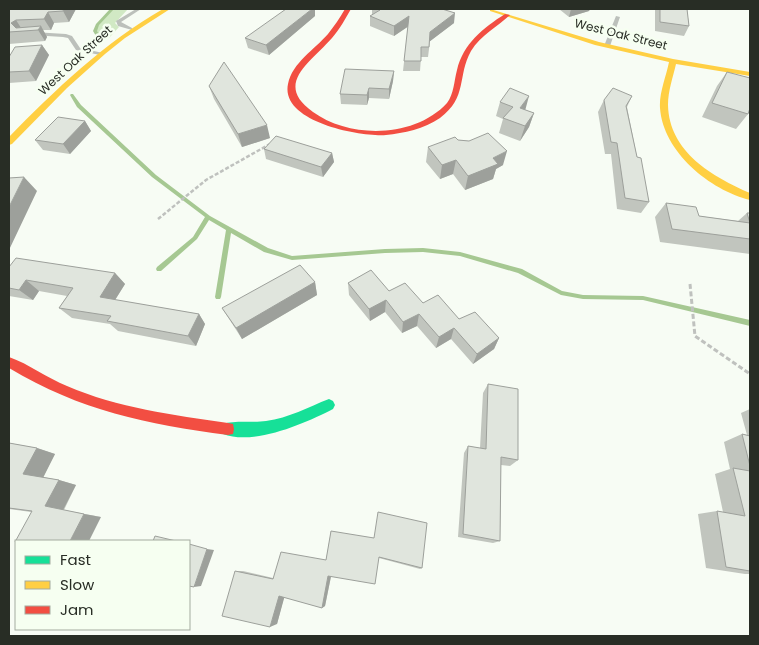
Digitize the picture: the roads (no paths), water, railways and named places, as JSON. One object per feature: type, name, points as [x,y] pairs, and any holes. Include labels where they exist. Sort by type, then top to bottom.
[{"type":"street","name":"West Oak Street","points":[[9,142],[100,53],[130,28],[167,9]]},
{"type":"street","points":[[348,9],[328,39],[300,63],[293,73],[291,83],[293,94],[299,105],[310,115],[343,129],[365,132],[385,132],[404,129],[425,122],[441,113],[451,103],[464,58],[470,47],[490,26],[507,15]]},
{"type":"street","name":"West Oak Street","points":[[488,9],[606,46],[673,61],[750,74]]},
{"type":"street","points":[[673,61],[664,108],[670,136],[680,151],[697,166],[750,197]]},
{"type":"street","points":[[9,362],[33,379],[107,409],[168,422],[254,430],[292,422],[330,405]]},
{"type":"lane","points":[[130,28],[120,25],[118,22],[139,9]]},
{"type":"lane","points":[[606,46],[618,17]]},
{"type":"lane","points":[[23,35],[46,33],[64,35],[70,37],[78,49],[100,53]]},
{"type":"waterway","points":[[100,40],[95,31],[97,25],[112,9]]},
{"type":"waterway","points":[[72,95],[79,106],[154,176],[208,217]]},
{"type":"waterway","points":[[159,269],[195,238],[208,217]]},
{"type":"waterway","points":[[208,217],[266,250],[292,258],[423,250],[460,254],[520,271],[561,293],[583,297],[643,298],[750,323]]},
{"type":"waterway","points":[[218,297],[229,230]]}]
